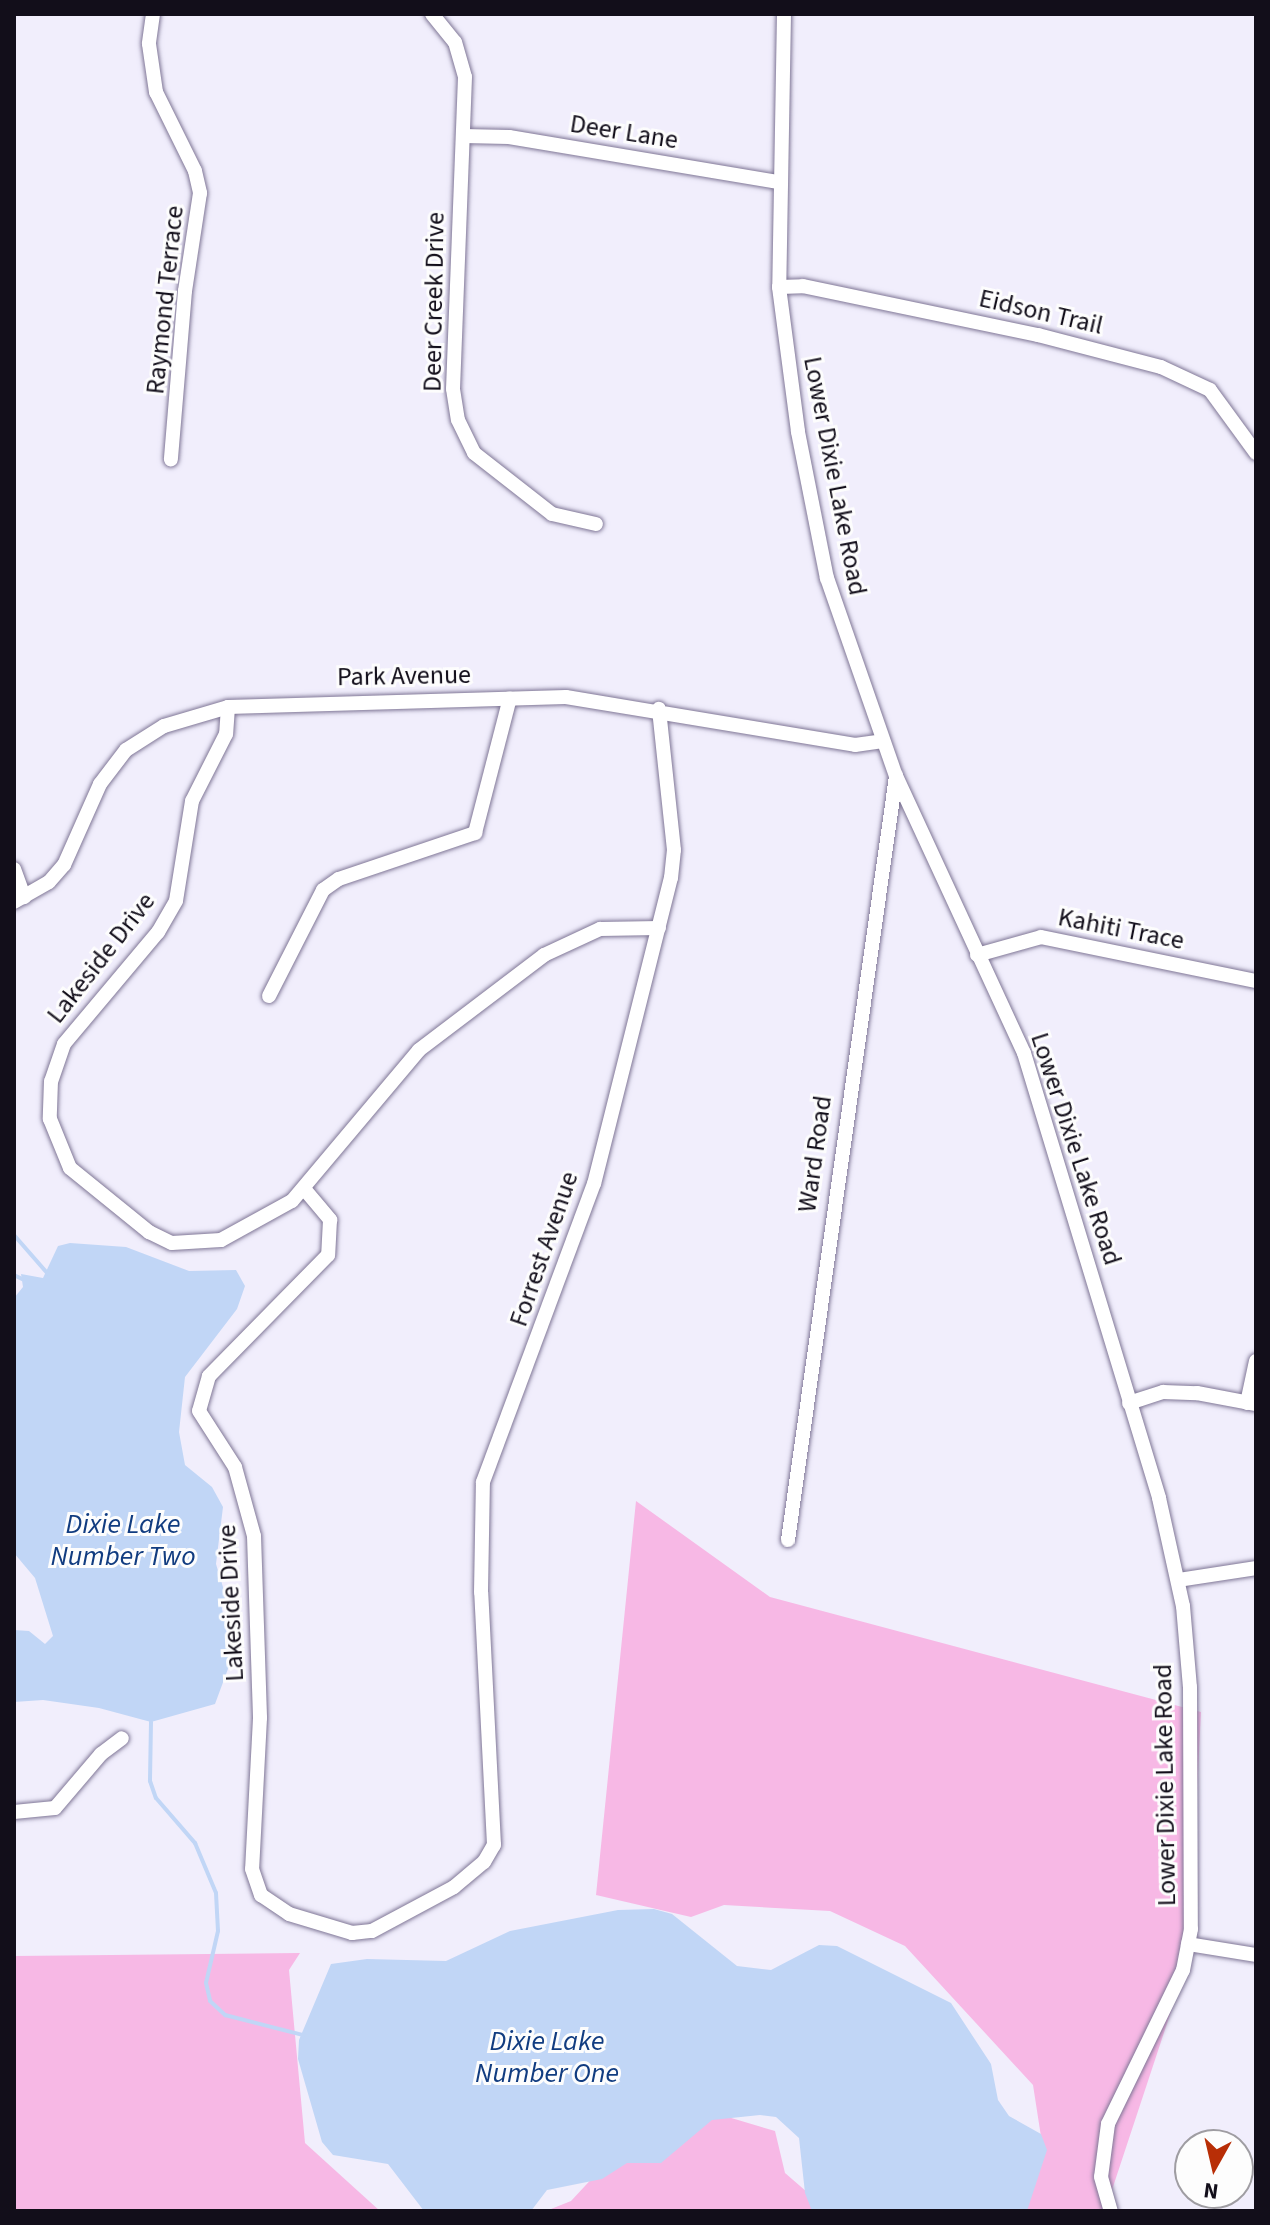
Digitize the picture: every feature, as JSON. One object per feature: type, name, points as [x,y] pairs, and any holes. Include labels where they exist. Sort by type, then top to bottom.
[{"type":"street","name":"Raymond Terrace","points":[[153,14],[149,44],[156,92],[195,171],[200,193],[185,291],[171,459]]},
{"type":"street","name":"Deer Creek Drive","points":[[432,14],[455,42],[465,77],[453,389],[458,420],[474,453],[552,514],[596,524]]},
{"type":"street","name":"Lower Dixie Lake Road","points":[[784,14],[777,182],[779,287],[813,520],[843,629],[896,776],[1029,1068],[1129,1403],[1178,1580],[1190,1687],[1188,1944],[1183,1970],[1108,2124],[1101,2177],[1111,2211]]},
{"type":"street","name":"Deer Lane","points":[[463,136],[509,137],[777,182]]},
{"type":"street","name":"Eidson Trail","points":[[779,287],[803,286],[1023,331],[1161,367],[1210,390],[1256,453]]},
{"type":"street","name":"Park Avenue","points":[[19,899],[64,865],[100,784],[126,750],[164,726],[228,707],[510,698],[601,699],[855,745],[883,741]]},
{"type":"street","points":[[269,996],[323,890],[339,879],[475,833],[510,698]]},
{"type":"street","name":"Lakeside Drive","points":[[228,707],[226,734],[192,801],[176,901],[158,932],[64,1044],[51,1081],[50,1119],[61,1152],[82,1181],[149,1232],[172,1243],[197,1246],[221,1240],[306,1191],[330,1220],[328,1255],[209,1376],[198,1399],[202,1421],[235,1467],[251,1513],[260,1718],[252,1869],[261,1895],[303,1919],[352,1933],[372,1931],[454,1887],[484,1862],[494,1845],[496,1804]]},
{"type":"street","name":"Forrest Avenue","points":[[496,1804],[481,1592],[483,1482],[594,1184],[659,928],[674,850],[659,709]]},
{"type":"street","name":"Ward Road","points":[[788,1540],[896,776]]},
{"type":"street","points":[[14,869],[19,899]]},
{"type":"street","points":[[306,1191],[419,1050],[544,955],[600,929],[659,928]]},
{"type":"street","name":"Kahiti Trace","points":[[977,955],[1041,937],[1256,981]]},
{"type":"street","points":[[1129,1403],[1186,1392],[1251,1404],[1256,1361]]},
{"type":"street","points":[[1178,1580],[1256,1568]]},
{"type":"street","points":[[14,1812],[55,1808],[101,1754],[122,1738]]},
{"type":"street","points":[[1188,1944],[1256,1955]]},
{"type":"shaded area","points":[[636,1501],[770,1597],[1201,1712],[1189,1957],[1105,2211],[1013,2211],[1042,2143],[1033,2085],[905,1946],[830,1911],[724,1905],[691,1917],[596,1895]]},
{"type":"shaded area","points":[[300,1953],[289,1970],[305,2143],[380,2211],[14,2211],[14,1956]]},
{"type":"shaded area","points":[[728,2117],[775,2131],[785,2173],[829,2211],[546,2211],[571,2201],[598,2172],[687,2119]]},
{"type":"water","name":"Dixie Lake Number Two","points":[[70,1243],[126,1247],[189,1271],[236,1270],[245,1286],[237,1309],[185,1377],[179,1432],[185,1465],[212,1487],[223,1507],[216,1564],[226,1597],[221,1604],[232,1658],[215,1704],[151,1722],[99,1708],[43,1700],[14,1702],[14,1630],[29,1631],[45,1644],[53,1636],[35,1578],[14,1553],[14,1298],[23,1287],[21,1274],[43,1278],[58,1246]]},
{"type":"water","name":"Dixie Lake Number One","points":[[654,1909],[672,1914],[737,1966],[771,1970],[819,1945],[837,1946],[951,2003],[991,2064],[998,2100],[1009,2116],[1041,2134],[1047,2150],[1027,2211],[812,2211],[805,2193],[799,2138],[776,2117],[760,2115],[712,2120],[661,2163],[627,2163],[602,2179],[547,2190],[531,2211],[424,2211],[388,2164],[333,2155],[322,2142],[298,2059],[299,2040],[331,1964],[367,1959],[446,1961],[510,1931],[618,1910]]},
{"type":"waterway","points":[[14,1235],[48,1274]]},
{"type":"waterway","points":[[14,1275],[22,1279]]},
{"type":"waterway","points":[[151,1722],[150,1781],[156,1798],[195,1843],[216,1893],[218,1931],[206,1983],[210,2001],[225,2015],[303,2035]]}]
